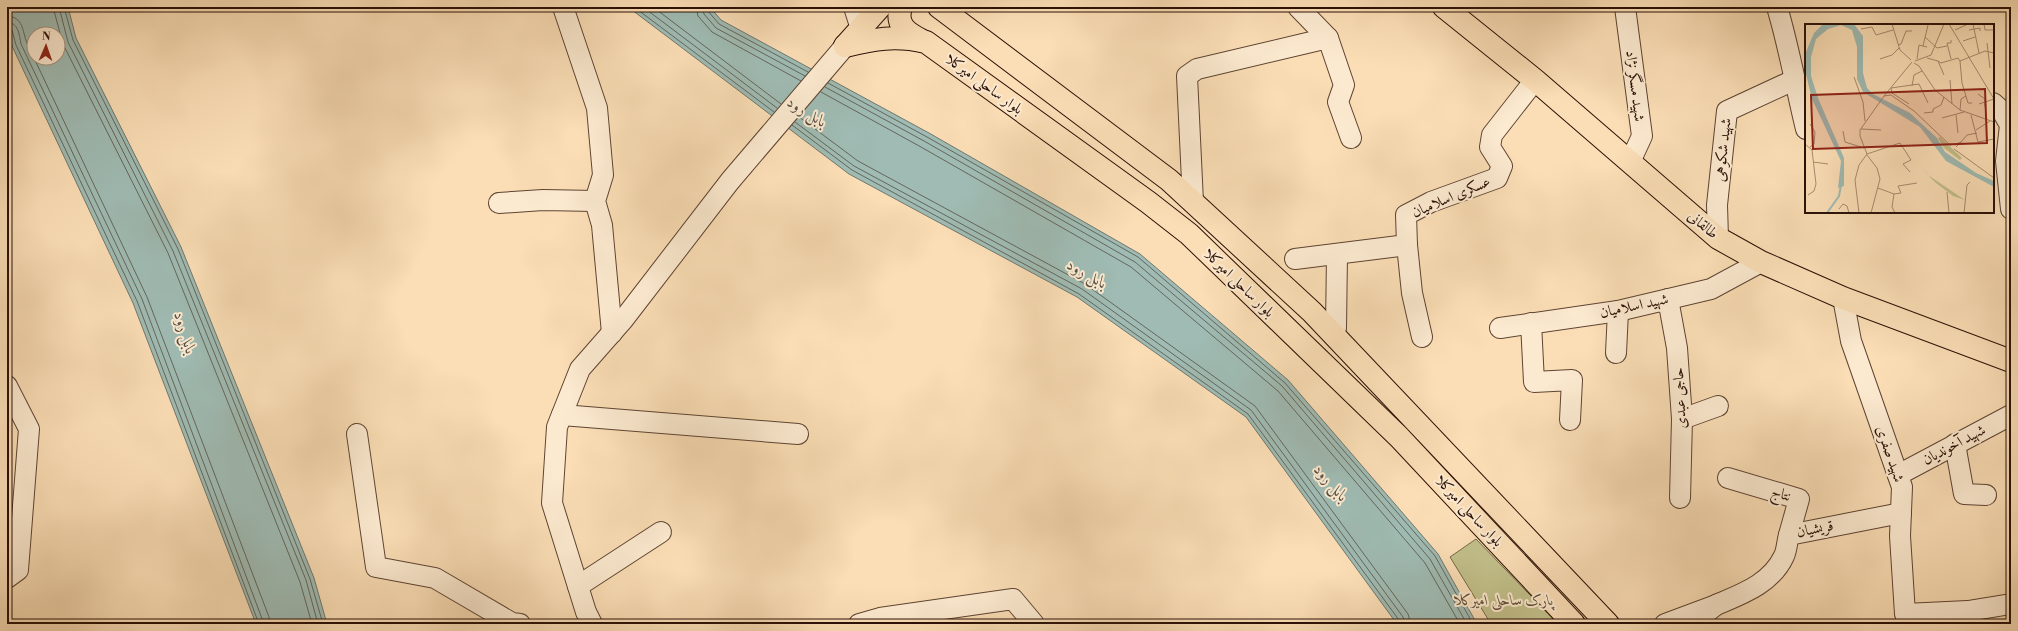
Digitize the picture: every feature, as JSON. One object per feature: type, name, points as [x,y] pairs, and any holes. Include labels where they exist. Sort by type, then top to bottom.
[{"type":"main road","points":[[845,46],[880,7]]},
{"type":"main road","points":[[901,7],[898,14],[901,27],[910,35],[926,42]]},
{"type":"main road","name":"طالقانی","points":[[1444,7],[1535,80],[1718,238],[1761,262],[1842,298],[2011,361]]},
{"type":"main road","name":"بلوار ساحلی امیرکلا","points":[[939,8],[1170,180],[1312,312],[1608,624]]},
{"type":"main road","name":"بلوار ساحلی امیرکلا","points":[[845,46],[878,38],[907,38],[926,42],[1148,202],[1188,234],[1399,437],[1574,624]]},
{"type":"street","points":[[563,7],[597,108],[603,175],[596,201],[602,225],[612,333]]},
{"type":"street","points":[[854,7],[861,29]]},
{"type":"street","points":[[1298,7],[1328,38],[1344,85],[1338,102],[1351,138]]},
{"type":"street","name":"شهید مسگر نژاد","points":[[1625,7],[1642,136],[1630,162]]},
{"type":"street","points":[[1777,7],[1789,45],[1794,80],[1805,125]]},
{"type":"street","points":[[1193,202],[1187,76],[1197,68],[1328,38]]},
{"type":"street","points":[[592,624],[578,586],[552,502],[558,427],[580,369],[612,333],[730,181],[845,46]]},
{"type":"street","name":"عسکری اسلامیان","points":[[1407,245],[1406,215],[1431,202],[1497,178],[1502,166],[1490,147],[1492,135],[1535,80]]},
{"type":"street","name":"شهید شکوهی","points":[[1718,238],[1718,205],[1727,111],[1794,80]]},
{"type":"street","points":[[1994,104],[2002,111],[2010,125],[2003,162],[2011,209]]},
{"type":"street","points":[[499,203],[596,201]]},
{"type":"street","points":[[1295,259],[1407,245],[1412,293],[1422,337]]},
{"type":"street","points":[[1336,328],[1337,254]]},
{"type":"street","name":"شهید اسلامیان","points":[[1500,328],[1618,311],[1711,289],[1761,262]]},
{"type":"street","name":"شهید صفری","points":[[1842,298],[1851,341],[1902,487],[1900,536],[1905,614],[1962,618]]},
{"type":"street","name":"حاجی عبدی","points":[[1668,299],[1677,348],[1682,418],[1680,498]]},
{"type":"street","points":[[1616,353],[1618,311]]},
{"type":"street","points":[[1532,323],[1534,382],[1572,380],[1570,420]]},
{"type":"street","points":[[7,386],[29,429],[18,570],[7,578]]},
{"type":"street","points":[[1682,418],[1718,406]]},
{"type":"street","points":[[562,415],[798,434]]},
{"type":"street","name":"شهید آخوندیان","points":[[1898,475],[2011,415]]},
{"type":"street","points":[[357,434],[376,567],[435,578],[512,623],[520,624]]},
{"type":"street","points":[[1955,444],[1964,494],[1986,495]]},
{"type":"street","name":"نتاج","points":[[1728,478],[1799,499],[1788,534]]},
{"type":"street","name":"قریشیان","points":[[1716,606],[1747,591],[1770,577],[1784,555],[1788,534],[1901,513]]},
{"type":"street","points":[[578,586],[661,532]]},
{"type":"street","points":[[859,624],[880,618],[1014,599],[1034,624]]},
{"type":"street","points":[[1962,618],[2011,604]]},
{"type":"street","points":[[1665,624],[1716,606]]},
{"type":"street","points":[[1692,624],[1716,606]]},
{"type":"green space","name":"پارک ساحلی امیرکلا","points":[[1476,539],[1558,624],[1491,624],[1450,557]]},
{"type":"water","name":"بابل رود","points":[[7,7],[68,7],[76,38],[181,247],[314,578],[327,624],[256,624],[133,303],[12,46],[7,23]]},
{"type":"water","name":"بابل رود","points":[[628,7],[710,7],[721,20],[929,133],[1140,254],[1288,380],[1438,554],[1477,624],[1397,624],[1246,417],[1077,297],[849,174]]}]
